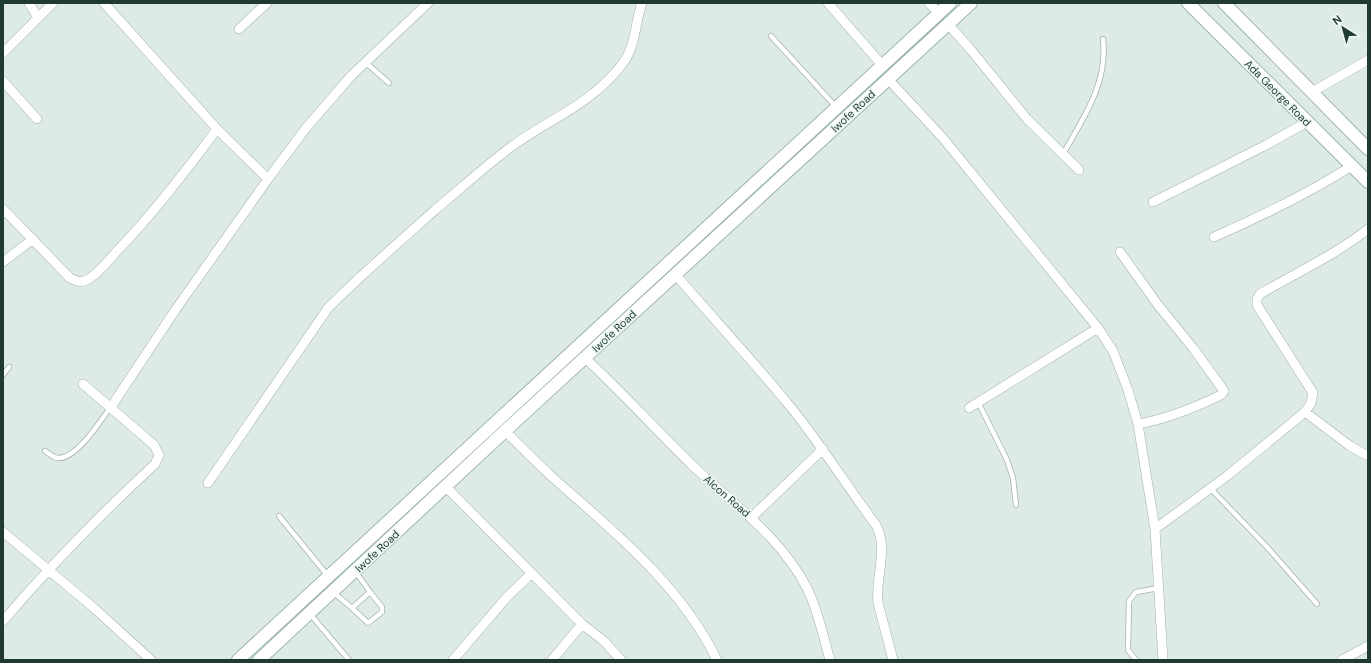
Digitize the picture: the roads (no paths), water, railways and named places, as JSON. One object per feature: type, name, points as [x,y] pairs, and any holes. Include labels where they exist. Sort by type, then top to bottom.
[{"type":"street","points":[[29,3],[38,18]]},
{"type":"street","points":[[3,53],[53,3]]},
{"type":"street","points":[[104,3],[217,129],[268,179]]},
{"type":"street","points":[[239,30],[267,3]]},
{"type":"street","points":[[111,407],[176,309],[306,128],[351,76],[428,3]]},
{"type":"street","points":[[208,483],[328,308],[350,286],[477,172],[510,147],[581,104],[612,77],[624,62],[634,38],[637,16],[642,3]]},
{"type":"street","points":[[828,3],[882,65]]},
{"type":"street","points":[[929,3],[939,13]]},
{"type":"street","name":"Iwofe Road","points":[[238,660],[950,3]]},
{"type":"street","name":"Iwofe Road","points":[[259,660],[675,274],[971,3]]},
{"type":"street","name":"Ada George Road","points":[[1188,3],[1368,182]]},
{"type":"street","points":[[1224,3],[1368,149]]},
{"type":"street","points":[[948,24],[1027,119],[1079,170]]},
{"type":"street","points":[[1312,92],[1368,60]]},
{"type":"street","points":[[888,79],[942,137],[1098,328],[1113,350],[1128,390],[1138,424],[1155,529],[1163,660]]},
{"type":"street","points":[[3,81],[37,119]]},
{"type":"street","points":[[1154,202],[1266,145],[1307,122]]},
{"type":"street","points":[[3,209],[70,278],[79,282],[86,280],[96,273],[141,227],[186,172],[217,129]]},
{"type":"street","points":[[1214,237],[1270,212],[1321,186],[1352,166]]},
{"type":"street","points":[[1155,529],[1210,488],[1305,412],[1311,402],[1313,393],[1257,305],[1257,299],[1260,294],[1297,272],[1328,257],[1368,229]]},
{"type":"street","points":[[3,262],[33,239]]},
{"type":"street","points":[[1120,252],[1158,305],[1193,348],[1224,391],[1221,395],[1188,409],[1159,420],[1138,424]]},
{"type":"street","points":[[675,274],[753,362],[823,449],[881,534],[883,547],[878,594],[880,615],[893,660]]},
{"type":"street","points":[[969,408],[1098,328]]},
{"type":"street","name":"Alcon Road","points":[[585,358],[694,467],[752,517],[778,547],[806,588],[813,603],[830,660]]},
{"type":"street","points":[[3,621],[47,569],[101,514],[155,464],[159,456],[154,445],[83,384]]},
{"type":"street","points":[[1305,412],[1350,446],[1368,456]]},
{"type":"street","points":[[505,431],[638,554],[661,578],[685,607],[704,634],[717,660]]},
{"type":"street","points":[[752,517],[823,449]]},
{"type":"street","points":[[446,487],[582,624],[604,641],[621,660]]},
{"type":"street","points":[[3,532],[94,608],[151,660]]},
{"type":"street","points":[[453,660],[507,597],[532,574]]},
{"type":"street","points":[[552,660],[582,624]]},
{"type":"street","points":[[1342,660],[1368,646]]},
{"type":"lane","points":[[771,36],[836,107]]},
{"type":"lane","points":[[1063,154],[1090,106],[1102,76],[1104,51],[1102,39]]},
{"type":"lane","points":[[365,62],[389,83]]},
{"type":"lane","points":[[3,375],[10,366]]},
{"type":"lane","points":[[978,402],[1007,460],[1013,478],[1016,505]]},
{"type":"lane","points":[[45,451],[56,458],[64,458],[76,451],[111,407]]},
{"type":"lane","points":[[1210,488],[1267,547],[1317,604]]},
{"type":"lane","points":[[279,516],[329,577]]},
{"type":"lane","points":[[332,592],[368,623],[382,612],[382,607],[355,571]]},
{"type":"lane","points":[[1136,660],[1128,650],[1129,601],[1136,592],[1159,588]]},
{"type":"lane","points":[[352,608],[370,592]]},
{"type":"lane","points":[[309,613],[349,660]]}]
